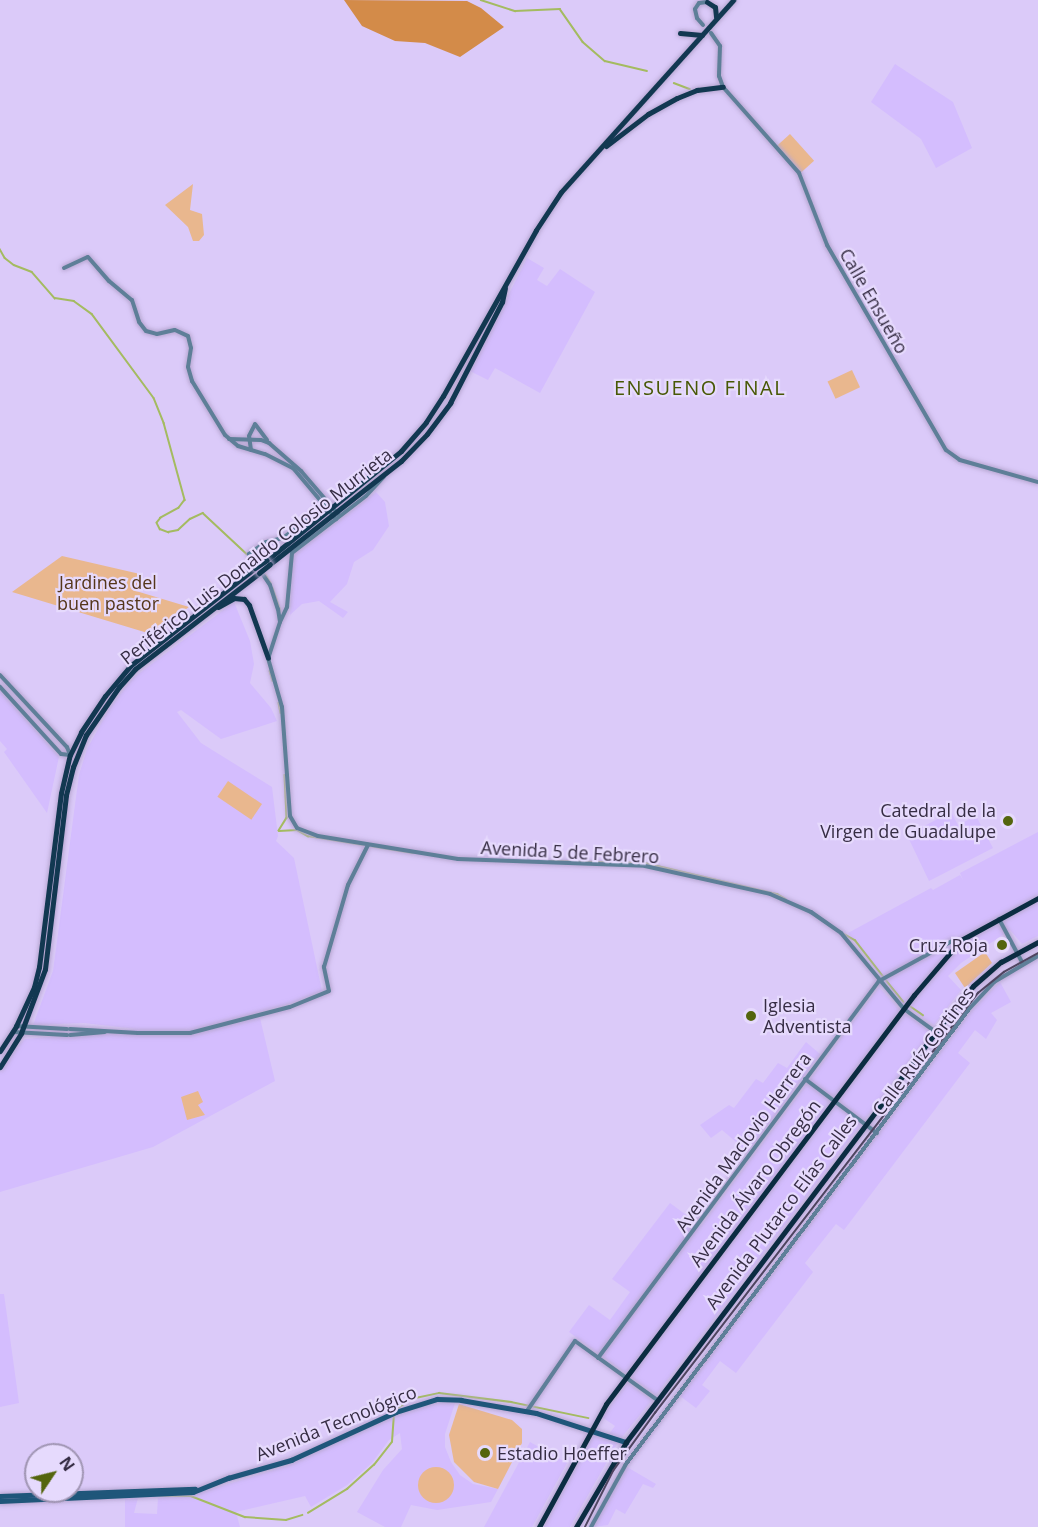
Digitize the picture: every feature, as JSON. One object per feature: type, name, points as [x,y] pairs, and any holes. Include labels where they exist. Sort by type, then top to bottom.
[{"type":"highway","name":"Avenida Álvaro Obregón","points":[[539,1527],[591,1430],[626,1378],[904,1009],[957,944],[1038,898]]},
{"type":"highway","name":"Avenida Plutarco Elías Calles","points":[[577,1527],[626,1442],[936,1032],[986,974],[1038,942]]},
{"type":"main road","points":[[707,2],[714,0]]},
{"type":"main road","name":"Periférico Luis Donaldo Colosio Murrieta","points":[[0,1066],[22,1030],[45,969],[60,833],[73,767],[99,714],[126,679],[333,511],[400,451],[426,422],[444,396],[495,299],[505,287],[536,230],[561,192],[732,0]]},
{"type":"main road","points":[[707,2],[716,10],[715,19]]},
{"type":"main road","points":[[680,33],[702,35]]},
{"type":"main road","points":[[593,156],[663,105],[697,90],[723,87]]},
{"type":"main road","name":"Periférico Luis Donaldo Colosio Murrieta","points":[[333,511],[387,473],[412,451],[450,403],[502,303],[505,287]]},
{"type":"main road","name":"Periférico Luis Donaldo Colosio Murrieta","points":[[1,1049],[14,1029],[34,987],[39,968],[55,829],[70,755],[95,711],[130,666],[257,571]]},
{"type":"main road","points":[[196,620],[234,598],[244,599],[249,605],[268,658]]},
{"type":"main road","points":[[73,767],[70,755],[80,749]]},
{"type":"main road","name":"Avenida Tecnológico","points":[[0,1501],[181,1492],[197,1489],[291,1460],[396,1412],[430,1400],[449,1398],[527,1411],[626,1442]]},
{"type":"main road","name":"Avenida Tecnológico","points":[[0,1496],[140,1494]]},
{"type":"street","points":[[703,25],[697,18],[695,9],[699,3],[707,2]]},
{"type":"street","points":[[711,33],[720,46],[719,76],[723,87]]},
{"type":"street","name":"Calle Ensueño","points":[[723,87],[799,173],[827,245],[945,450],[960,460],[1038,482]]},
{"type":"street","points":[[64,268],[88,257],[109,281],[132,300],[139,322],[146,331],[158,334],[175,330],[188,336],[191,342],[188,367],[192,381],[214,420],[229,439],[238,446],[270,456],[296,471],[333,511]]},
{"type":"street","points":[[251,450],[249,440],[255,424],[269,443],[301,471],[333,511]]},
{"type":"street","points":[[229,439],[269,443]]},
{"type":"street","points":[[270,456],[275,448]]},
{"type":"street","points":[[280,622],[270,585],[249,554],[266,542],[283,538],[333,511]]},
{"type":"street","points":[[268,658],[287,607],[292,553],[333,511]]},
{"type":"street","points":[[283,538],[289,546]]},
{"type":"street","name":"Avenida 5 de Febrero","points":[[268,658],[282,707],[290,812],[295,825],[310,835],[458,859],[645,866],[763,892],[796,904],[842,933],[904,1009],[936,1032]]},
{"type":"street","points":[[0,675],[70,755]]},
{"type":"street","points":[[0,687],[61,754],[70,755]]},
{"type":"street","points":[[9,697],[14,691]]},
{"type":"street","points":[[22,711],[23,706],[27,707]]},
{"type":"street","points":[[14,1029],[68,1035],[105,1032],[190,1033],[290,1007],[329,990],[323,973],[348,885],[368,845]]},
{"type":"street","points":[[999,919],[1023,964]]},
{"type":"street","name":"Avenida Maclovio Herrera","points":[[597,1358],[879,981],[954,940]]},
{"type":"street","name":"Calle Ruíz Cortines","points":[[591,1527],[626,1464],[980,996],[994,982],[1038,956]]},
{"type":"street","points":[[22,1030],[100,1029],[105,1032]]},
{"type":"street","points":[[805,1079],[877,1133]]},
{"type":"street","points":[[527,1411],[575,1341],[657,1401]]},
{"type":"shaded area","points":[[344,0],[467,1],[481,8],[504,27],[460,57],[425,43],[395,41],[362,26]]},
{"type":"shaded area","points":[[895,64],[953,102],[972,148],[936,168],[921,139],[871,102]]},
{"type":"shaded area","points":[[527,258],[544,268],[537,280],[547,286],[560,269],[595,292],[540,393],[495,368],[488,380],[470,371]]},
{"type":"shaded area","points":[[376,492],[385,502],[389,526],[373,550],[354,562],[347,584],[330,602],[348,612],[343,618],[319,601],[302,604],[290,615],[293,555]]},
{"type":"shaded area","points":[[234,602],[250,641],[254,664],[250,683],[271,708],[277,721],[221,739],[181,710],[177,712],[201,743],[272,787],[278,836],[276,841],[294,858],[322,991],[292,1003],[231,1020],[260,1018],[275,1081],[153,1147],[0,1192],[0,1064],[25,1039],[136,1029],[84,1023],[33,1025],[53,971],[79,775],[87,749],[109,709],[133,678]]},
{"type":"shaded area","points":[[0,691],[59,757],[47,813],[4,752],[7,749],[0,741]]},
{"type":"shaded area","points":[[951,812],[958,825],[976,816],[993,848],[929,881],[907,835]]},
{"type":"shaded area","points":[[1038,832],[1038,936],[1022,944],[1010,930],[961,963],[948,976],[961,990],[934,1025],[902,1004],[848,933],[931,888],[933,890],[960,875],[963,880],[960,873]]},
{"type":"shaded area","points":[[1000,982],[1011,1002],[991,1013],[997,1020],[986,1039],[975,1030],[958,1053],[970,1063],[844,1230],[836,1224],[805,1263],[813,1272],[736,1373],[720,1361],[702,1385],[710,1391],[696,1408],[680,1396],[971,1011]]},
{"type":"shaded area","points":[[879,987],[898,1008],[931,1032],[656,1395],[569,1332],[589,1305],[610,1320],[630,1292],[612,1279],[670,1203],[701,1226]]},
{"type":"shaded area","points":[[806,1042],[820,1054],[748,1152],[722,1130],[711,1138],[700,1125],[729,1105],[734,1108],[756,1079],[763,1083],[778,1063],[787,1068]]},
{"type":"shaded area","points":[[0,1294],[4,1294],[19,1403],[0,1407]]},
{"type":"shaded area","points":[[627,1383],[652,1400],[618,1442],[570,1527],[544,1527],[594,1434],[606,1438],[615,1426],[602,1417]]},
{"type":"shaded area","points":[[446,1401],[455,1403],[445,1434],[445,1447],[451,1462],[460,1475],[473,1484],[498,1489],[491,1502],[437,1510],[411,1505],[401,1527],[385,1527],[357,1512],[383,1470],[402,1449],[400,1433],[389,1440],[372,1463],[347,1485],[311,1507],[305,1496],[236,1512],[240,1527],[125,1527],[125,1498],[138,1498],[134,1513],[157,1514],[158,1498],[183,1496],[212,1489],[287,1466],[404,1411]]},
{"type":"shaded area","points":[[530,1442],[567,1463],[532,1527],[484,1527]]},
{"type":"shaded area","points":[[627,1467],[656,1484],[653,1488],[643,1484],[625,1514],[616,1509],[608,1525],[593,1527]]},
{"type":"green space","points":[[790,134],[814,161],[800,173],[776,147]]},
{"type":"green space","points":[[193,184],[190,210],[202,214],[204,235],[199,241],[193,241],[188,227],[165,205]]},
{"type":"green space","points":[[852,370],[860,387],[836,399],[828,381]]},
{"type":"green space","name":"Jardines del buen pastor","points":[[62,556],[140,574],[136,591],[189,607],[151,634],[12,592]]},
{"type":"green space","points":[[228,781],[262,804],[251,820],[217,797]]},
{"type":"green space","points":[[985,952],[992,963],[965,988],[955,973]]},
{"type":"green space","points":[[198,1091],[203,1102],[198,1105],[205,1115],[187,1120],[181,1097]]},
{"type":"green space","name":"Estadio Hoeffer","points":[[459,1404],[512,1420],[522,1429],[522,1443],[498,1489],[474,1482],[454,1462],[449,1435]]},
{"type":"green space","points":[[436,1467],[449,1472],[454,1485],[449,1498],[436,1503],[423,1498],[418,1485],[423,1472]]},
{"type":"waterway","points":[[481,0],[515,11],[560,9],[583,42],[605,61],[647,71]]},
{"type":"waterway","points":[[674,83],[690,89]]},
{"type":"waterway","points":[[0,249],[5,258],[14,265],[32,272],[55,298],[74,301],[92,314],[154,398],[164,423],[185,500],[179,508],[161,518],[157,523],[160,529],[168,532],[178,530],[190,519],[203,513],[247,554]]},
{"type":"waterway","points":[[264,572],[271,583]]},
{"type":"waterway","points":[[273,588],[282,614]]},
{"type":"waterway","points":[[270,671],[273,681]]},
{"type":"waterway","points":[[279,703],[281,713]]},
{"type":"waterway","points":[[285,775],[287,818],[279,831],[297,830],[308,836],[413,853]]},
{"type":"waterway","points":[[550,861],[645,863],[777,894],[786,899]]},
{"type":"waterway","points":[[844,934],[855,940],[883,976]]},
{"type":"waterway","points":[[886,980],[904,1002]]},
{"type":"waterway","points":[[910,1006],[923,1015]]},
{"type":"waterway","points":[[394,1411],[411,1399],[439,1393],[511,1402],[588,1418]]},
{"type":"waterway","points":[[308,1513],[347,1489],[374,1465],[392,1442],[394,1416]]},
{"type":"waterway","points":[[160,1496],[191,1496],[245,1517],[286,1520],[302,1515]]},
{"type":"railway","points":[[585,1527],[613,1471],[655,1413],[978,993],[1004,972],[1038,953]]},
{"type":"place","name":"Catedral de la Virgen de Guadalupe","points":[[1008,821]]},
{"type":"place","name":"Cruz Roja","points":[[1002,945]]},
{"type":"place","name":"Iglesia Adventista","points":[[751,1016]]},
{"type":"place","name":"Estadio Hoeffer","points":[[485,1453]]},
{"type":"district","name":"ENSUENO FINAL","points":[[700,387]]}]
